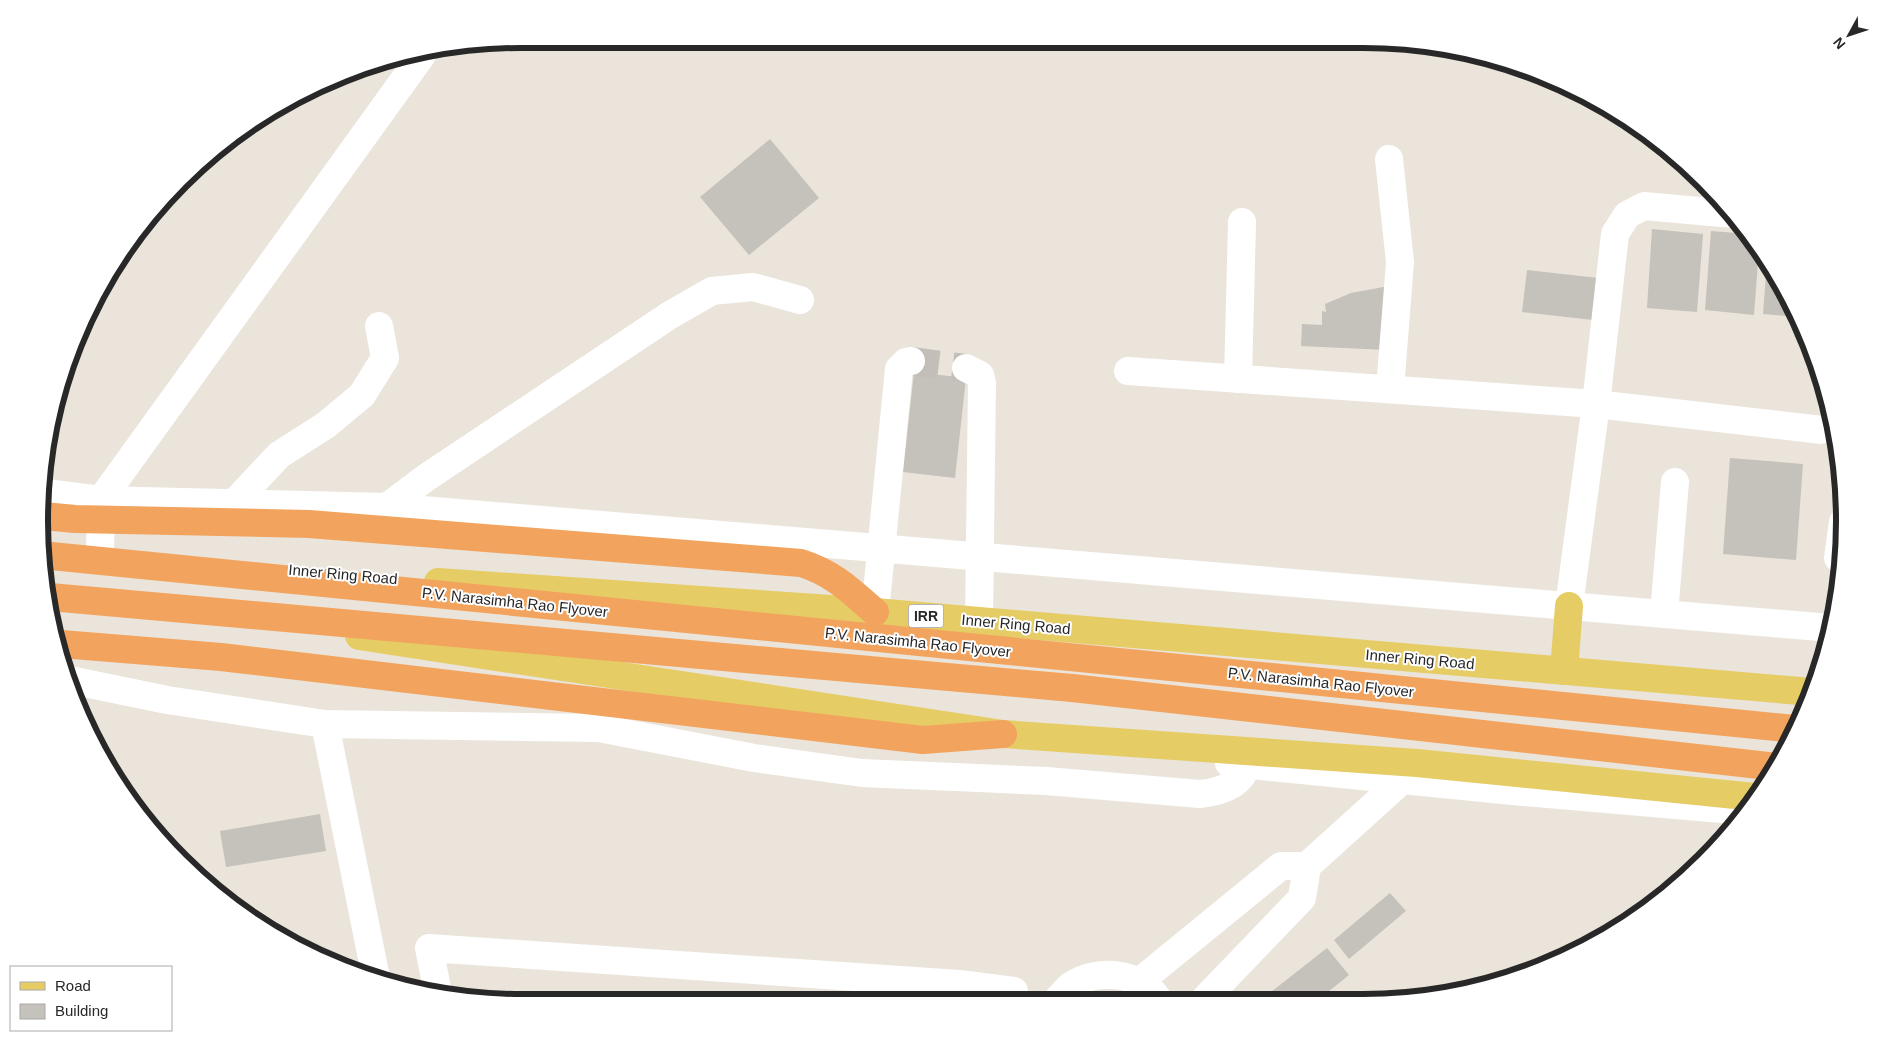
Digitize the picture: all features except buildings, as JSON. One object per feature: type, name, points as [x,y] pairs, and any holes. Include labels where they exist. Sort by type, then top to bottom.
[{"type":"highway","points":[[48,516],[74,519],[256,522],[801,563],[821,569],[838,580],[875,612]]},
{"type":"highway","name":"P.V. Narasimha Rao Flyover","points":[[49,556],[1789,728]]},
{"type":"highway","name":"P.V. Narasimha Rao Flyover","points":[[54,597],[1072,688],[1768,766]]},
{"type":"highway","points":[[64,644],[221,657],[923,740],[1003,734]]},
{"type":"main road","name":"Inner Ring Road","points":[[49,547],[384,578],[875,612],[1804,691]]},
{"type":"main road","points":[[56,604],[308,628],[1003,734],[1180,746],[1409,772],[1747,796]]},
{"type":"main road","points":[[1564,672],[1568,606]]},
{"type":"street","points":[[100,552],[101,500],[419,59]]},
{"type":"street","points":[[1389,159],[1400,262],[1390,389]]},
{"type":"street","points":[[1568,606],[1596,404],[1615,234],[1627,215],[1644,206],[1722,213]]},
{"type":"street","points":[[1238,379],[1242,222]]},
{"type":"street","points":[[387,507],[427,477],[630,342],[712,291],[753,287],[800,300]]},
{"type":"street","points":[[234,503],[279,454],[326,425],[362,394],[385,358],[379,326]]},
{"type":"street","points":[[875,612],[899,368],[906,362],[912,361]]},
{"type":"street","points":[[966,368],[980,375],[982,383],[979,621]]},
{"type":"street","points":[[1128,371],[1596,404],[1822,430]]},
{"type":"street","points":[[1664,614],[1675,482]]},
{"type":"street","points":[[49,493],[101,500],[387,507],[1824,627]]},
{"type":"street","points":[[76,681],[167,700],[325,724],[599,728],[754,758],[862,773],[1046,781],[1200,794],[1218,792],[1234,784],[1245,772],[1247,765]]},
{"type":"street","points":[[325,724],[374,970]]},
{"type":"street","points":[[1180,746],[1192,760],[1247,765],[1409,772],[1738,809]]},
{"type":"street","points":[[1210,994],[1302,898],[1307,866],[1409,772]]},
{"type":"street","points":[[1063,994],[1071,985],[1091,976],[1107,974],[1123,976],[1148,991],[1258,883],[1281,866],[1307,866]]},
{"type":"street","points":[[436,985],[429,948],[959,984],[1006,994]]},
{"type":"tunnel","points":[[911,361],[966,368]]}]
